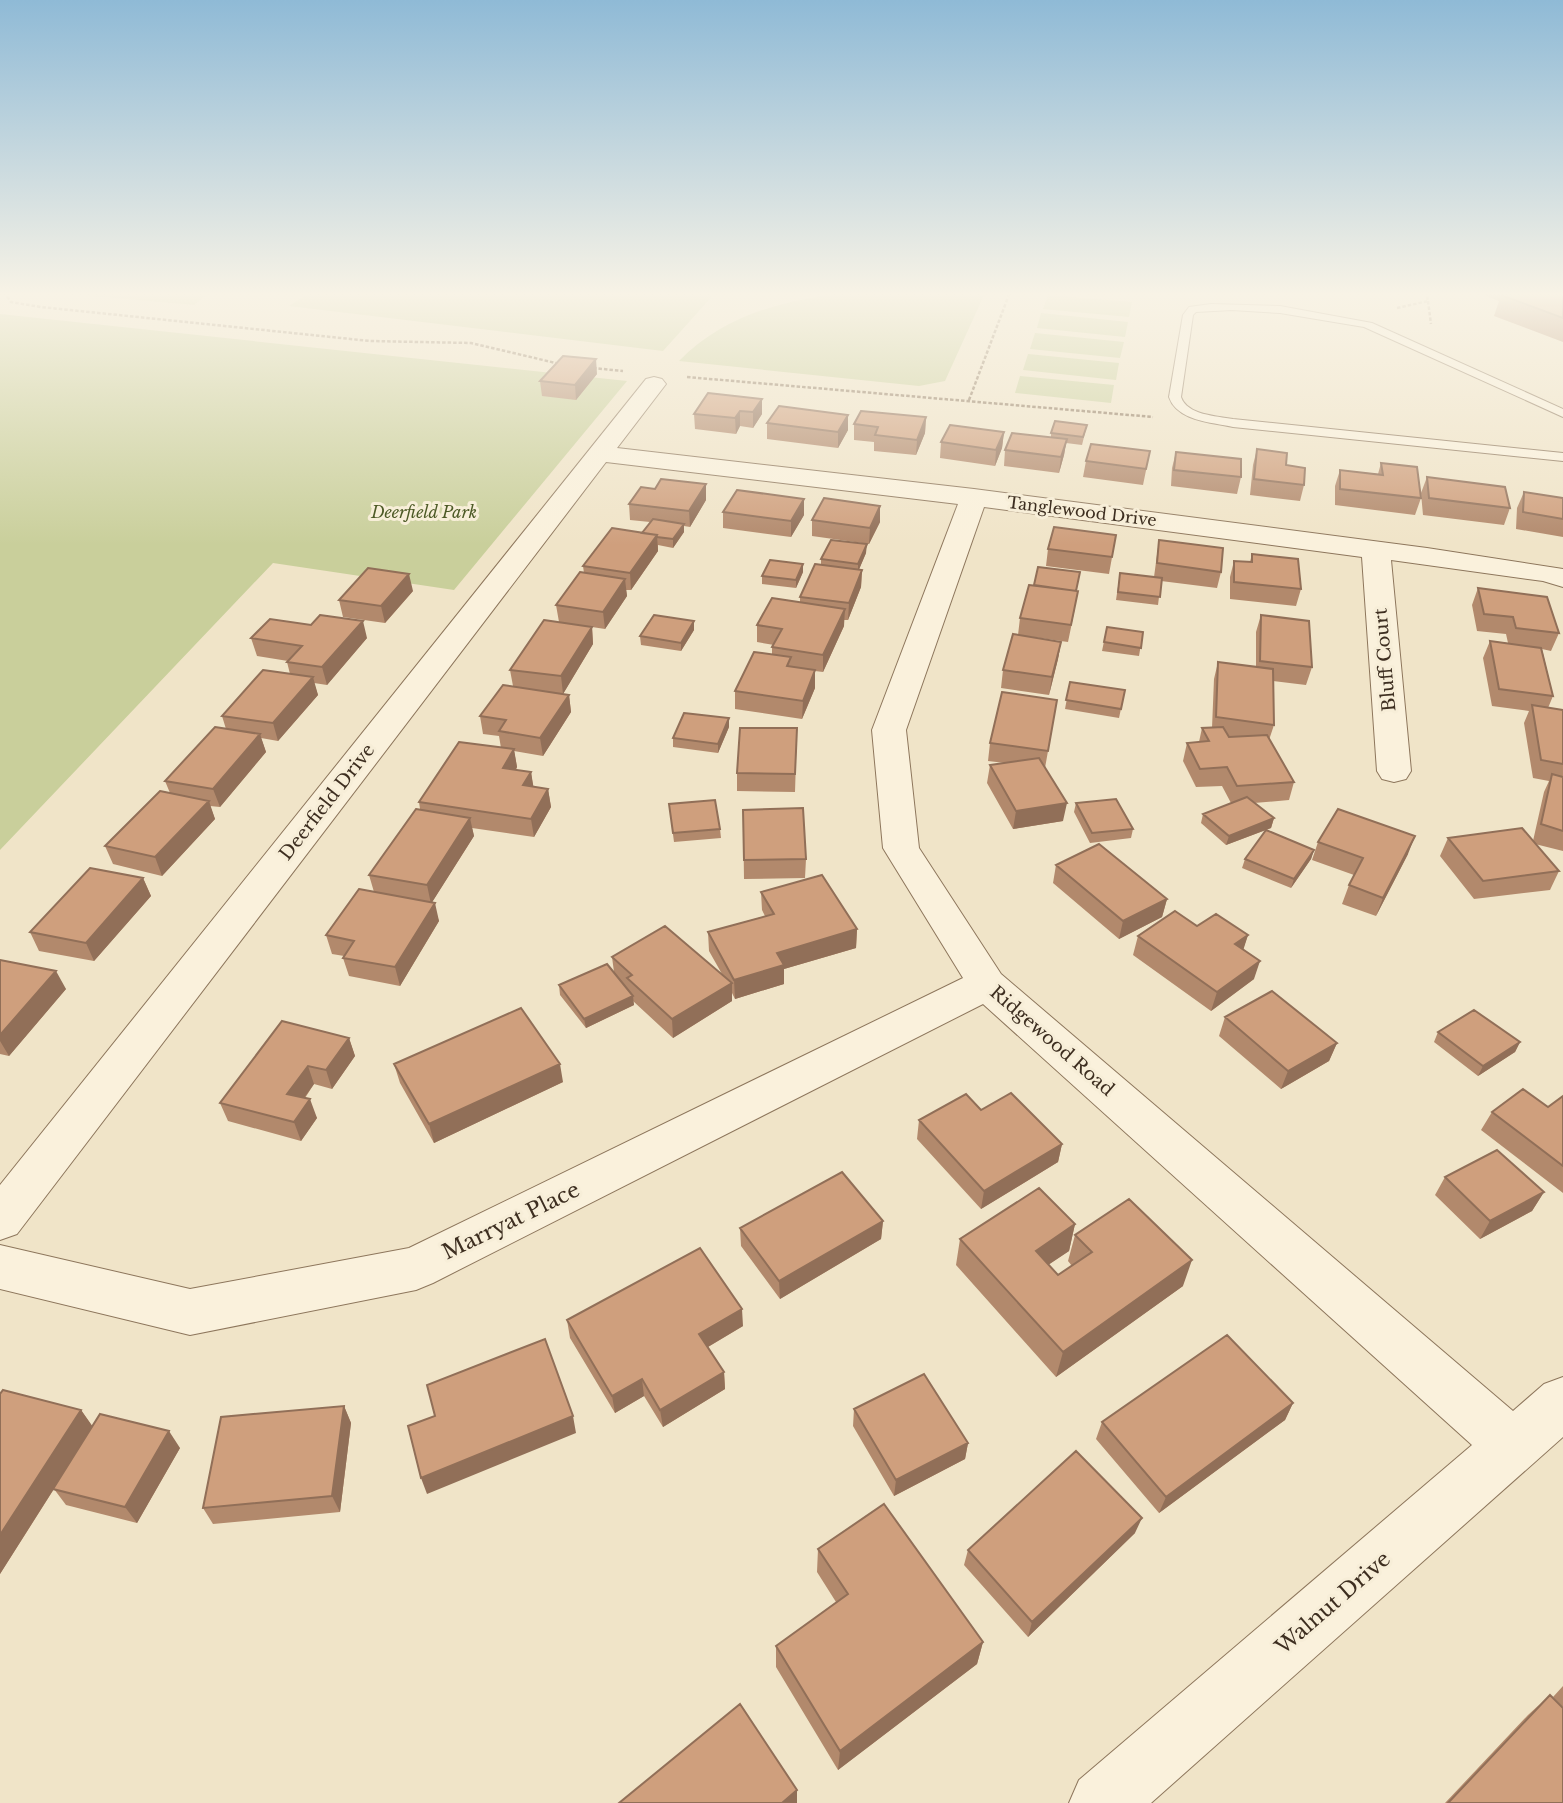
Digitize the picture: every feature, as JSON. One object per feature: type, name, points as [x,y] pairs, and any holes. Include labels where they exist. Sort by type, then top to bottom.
[{"type":"street","name":"Deerfield Drive","points":[[0,1220],[658,378]]},
{"type":"street","name":"Tanglewood Drive","points":[[600,454],[974,497],[1545,573],[1563,578]]},
{"type":"street","name":"Ridgewood Road","points":[[974,497],[889,730],[901,848],[987,984],[1514,1447]]},
{"type":"street","name":"Bluff Court","points":[[1376,550],[1394,771]]},
{"type":"street","name":"Marryat Place","points":[[0,1267],[190,1312],[416,1268],[987,984]]},
{"type":"street","name":"Walnut Drive","points":[[1102,1803],[1563,1402]]},
{"type":"lane","points":[[1178,376],[1175,397],[1178,406],[1189,413],[1244,425],[1563,457]]},
{"type":"lane","points":[[1481,376],[1563,413]]},
{"type":"path","points":[[646,376],[1158,417]]},
{"type":"path","points":[[969,400],[978,376]]},
{"type":"green space","name":"Deerfield Park","points":[[0,376],[582,376],[627,381],[454,590],[273,563],[0,850]]},
{"type":"green space","points":[[824,376],[947,376],[945,381],[919,386]]},
{"type":"green space","points":[[1020,376],[1114,385],[1111,403],[1015,393]]},
{"type":"green space","points":[[1080,376],[1117,376],[1116,380]]},
{"type":"building","points":[[544,376],[582,376],[575,385],[540,381]]},
{"type":"building","points":[[708,393],[762,399],[753,412],[740,411],[735,418],[694,414]]},
{"type":"building","points":[[779,406],[848,415],[838,432],[767,423]]},
{"type":"building","points":[[861,411],[926,417],[917,440],[875,435],[878,427],[854,424]]},
{"type":"building","points":[[1055,421],[1087,425],[1083,437],[1051,433]]},
{"type":"building","points":[[950,425],[1004,432],[996,450],[941,442]]},
{"type":"building","points":[[1012,433],[1067,439],[1061,457],[1005,450]]},
{"type":"building","points":[[1091,444],[1150,451],[1146,469],[1086,461]]},
{"type":"building","points":[[1257,449],[1287,453],[1286,465],[1305,468],[1304,485],[1254,479]]},
{"type":"building","points":[[1176,452],[1241,459],[1241,477],[1174,470]]},
{"type":"building","points":[[1381,463],[1417,467],[1421,498],[1340,489],[1340,470],[1383,475]]},
{"type":"building","points":[[1427,477],[1505,487],[1510,508],[1429,498]]},
{"type":"building","points":[[661,479],[706,484],[689,511],[629,504],[641,487],[655,489]]},
{"type":"building","points":[[737,490],[804,499],[791,521],[723,512]]},
{"type":"building","points":[[1524,492],[1563,498],[1563,519],[1523,512]]},
{"type":"building","points":[[824,498],[880,506],[870,528],[812,520]]},
{"type":"building","points":[[653,519],[684,524],[673,539],[642,533]]},
{"type":"building","points":[[1054,527],[1116,535],[1112,557],[1048,549]]},
{"type":"building","points":[[612,528],[657,535],[630,573],[583,566]]},
{"type":"building","points":[[831,540],[867,544],[858,564],[821,559]]},
{"type":"building","points":[[1159,540],[1223,548],[1221,572],[1157,563]]},
{"type":"building","points":[[1252,554],[1298,559],[1301,589],[1234,582],[1234,561],[1252,562]]},
{"type":"building","points":[[770,560],[803,564],[796,580],[762,576]]},
{"type":"building","points":[[815,564],[862,570],[849,603],[800,597]]},
{"type":"building","points":[[1038,567],[1080,572],[1076,591],[1034,585]]},
{"type":"building","points":[[368,568],[409,574],[381,606],[339,600]]},
{"type":"building","points":[[580,572],[625,579],[603,612],[556,605]]},
{"type":"building","points":[[1120,573],[1162,578],[1160,597],[1118,592]]},
{"type":"building","points":[[1029,585],[1078,591],[1071,625],[1020,618]]},
{"type":"building","points":[[1478,588],[1547,597],[1559,633],[1516,628],[1513,617],[1484,614]]},
{"type":"building","points":[[772,598],[845,609],[823,655],[772,647],[782,629],[757,625]]},
{"type":"building","points":[[320,615],[363,621],[322,667],[287,662],[302,646],[251,638],[270,619],[311,625]]},
{"type":"building","points":[[654,615],[694,621],[681,643],[640,636]]},
{"type":"building","points":[[1261,615],[1309,621],[1312,667],[1260,661]]},
{"type":"building","points":[[544,620],[592,627],[561,676],[510,670]]},
{"type":"building","points":[[1107,627],[1143,632],[1141,648],[1104,642]]},
{"type":"building","points":[[1013,634],[1061,642],[1052,677],[1003,670]]},
{"type":"building","points":[[1490,641],[1541,648],[1553,696],[1499,689]]},
{"type":"building","points":[[754,652],[791,657],[787,666],[815,670],[803,701],[735,691]]},
{"type":"building","points":[[1218,662],[1273,669],[1274,725],[1216,717]]},
{"type":"building","points":[[263,670],[313,677],[273,723],[222,716]]},
{"type":"building","points":[[1070,682],[1125,690],[1121,709],[1066,700]]},
{"type":"building","points":[[503,685],[569,695],[540,738],[499,731],[506,720],[480,716]]},
{"type":"building","points":[[1002,692],[1057,700],[1048,751],[990,743]]},
{"type":"building","points":[[1532,705],[1563,710],[1563,764],[1541,760]]},
{"type":"building","points":[[684,713],[729,718],[718,744],[673,738]]},
{"type":"building","points":[[215,727],[260,734],[213,789],[165,781]]},
{"type":"building","points":[[1223,727],[1229,737],[1267,735],[1294,782],[1237,786],[1227,767],[1200,769],[1187,743],[1209,741],[1202,728]]},
{"type":"building","points":[[740,728],[797,728],[795,774],[737,773]]},
{"type":"building","points":[[459,742],[514,749],[503,768],[531,772],[523,785],[548,789],[531,819],[419,802]]},
{"type":"building","points":[[1039,758],[1067,803],[1016,811],[990,765]]},
{"type":"building","points":[[1552,774],[1563,777],[1563,831],[1541,824]]},
{"type":"building","points":[[160,791],[209,801],[155,857],[105,846]]},
{"type":"building","points":[[1247,797],[1274,818],[1229,836],[1203,814]]},
{"type":"building","points":[[1116,799],[1133,829],[1092,833],[1076,803]]},
{"type":"building","points":[[715,800],[720,829],[673,833],[669,804]]},
{"type":"building","points":[[803,808],[806,859],[744,860],[743,810]]},
{"type":"building","points":[[416,809],[470,818],[427,885],[369,875]]},
{"type":"building","points":[[1338,809],[1415,836],[1383,898],[1349,885],[1363,858],[1318,842]]},
{"type":"building","points":[[1522,828],[1559,871],[1483,881],[1448,838]]},
{"type":"building","points":[[1266,830],[1314,850],[1294,879],[1245,859]]},
{"type":"building","points":[[1099,844],[1167,899],[1123,921],[1056,865]]},
{"type":"building","points":[[90,868],[143,878],[86,943],[30,932]]},
{"type":"building","points":[[822,875],[857,929],[777,953],[784,965],[734,980],[708,932],[774,914],[761,892]]},
{"type":"building","points":[[359,889],[435,903],[395,967],[343,958],[354,941],[326,935]]},
{"type":"building","points":[[1175,911],[1197,926],[1216,914],[1248,935],[1235,944],[1260,961],[1217,992],[1138,936]]},
{"type":"building","points":[[665,926],[732,983],[672,1019],[627,978],[632,975],[612,957]]},
{"type":"building","points":[[0,960],[56,971],[0,1035]]},
{"type":"building","points":[[607,964],[633,996],[584,1019],[559,985]]},
{"type":"building","points":[[1272,991],[1337,1043],[1288,1071],[1225,1017]]},
{"type":"building","points":[[521,1008],[560,1064],[429,1124],[394,1064]]},
{"type":"building","points":[[1474,1010],[1520,1042],[1483,1066],[1438,1032]]},
{"type":"building","points":[[282,1021],[349,1038],[326,1070],[308,1066],[287,1094],[310,1099],[294,1122],[220,1103]]},
{"type":"building","points":[[1523,1089],[1548,1107],[1563,1096],[1563,1166],[1492,1112]]},
{"type":"building","points":[[1011,1093],[1062,1144],[984,1191],[919,1120],[966,1094],[981,1110]]},
{"type":"building","points":[[1497,1150],[1544,1192],[1490,1221],[1445,1177]]},
{"type":"building","points":[[842,1172],[883,1221],[779,1281],[740,1228]]},
{"type":"building","points":[[1039,1188],[1075,1224],[1036,1251],[1058,1275],[1092,1252],[1075,1235],[1129,1199],[1192,1260],[1063,1352],[960,1239]]},
{"type":"building","points":[[700,1248],[742,1309],[699,1334],[724,1372],[660,1410],[642,1379],[612,1396],[567,1320]]},
{"type":"building","points":[[1227,1335],[1293,1403],[1166,1497],[1102,1422]]},
{"type":"building","points":[[545,1339],[573,1416],[421,1478],[408,1426],[435,1416],[427,1385]]},
{"type":"building","points":[[924,1374],[968,1443],[896,1480],[854,1409]]},
{"type":"building","points":[[3,1390],[81,1410],[0,1535],[0,1394]]},
{"type":"building","points":[[344,1406],[332,1496],[203,1508],[221,1417]]},
{"type":"building","points":[[100,1414],[169,1431],[125,1507],[53,1489]]},
{"type":"building","points":[[1076,1451],[1142,1518],[1032,1622],[968,1550]]},
{"type":"building","points":[[884,1504],[983,1642],[840,1751],[776,1646],[848,1594],[818,1549]]},
{"type":"building","points":[[1550,1695],[1563,1708],[1563,1803],[1448,1803]]},
{"type":"building","points":[[740,1704],[797,1790],[782,1803],[619,1803]]}]
